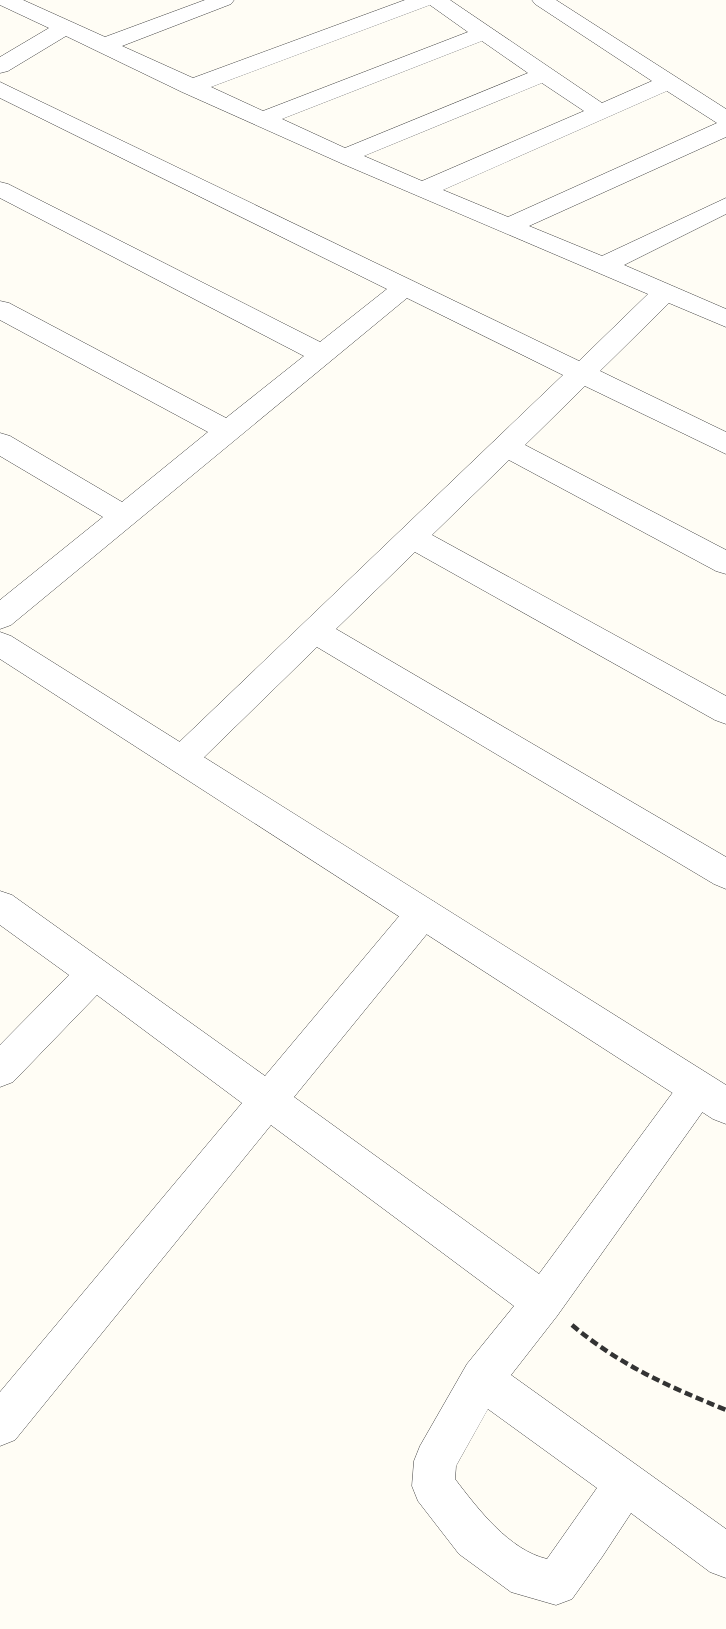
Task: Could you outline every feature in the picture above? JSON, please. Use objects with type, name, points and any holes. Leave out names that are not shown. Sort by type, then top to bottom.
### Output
[{"type":"street","points":[[6,0],[190,87],[423,190],[666,292],[719,310]]},
{"type":"street","points":[[104,45],[224,0]]},
{"type":"street","points":[[190,87],[424,0]]},
{"type":"street","points":[[436,0],[600,112]]},
{"type":"street","points":[[542,0],[726,119]]},
{"type":"street","points":[[0,66],[65,27]]},
{"type":"street","points":[[262,119],[484,33]]},
{"type":"street","points":[[345,156],[544,74]]},
{"type":"street","points":[[423,190],[669,82]]},
{"type":"street","points":[[0,89],[726,444]]},
{"type":"street","points":[[509,226],[726,128]]},
{"type":"street","points":[[0,189],[322,354]]},
{"type":"street","points":[[603,264],[726,205]]},
{"type":"street","points":[[0,617],[404,288]]},
{"type":"street","points":[[182,759],[666,292]]},
{"type":"street","points":[[0,309],[228,431]]},
{"type":"street","points":[[0,443],[124,516]]},
{"type":"street","points":[[506,447],[726,563]]},
{"type":"street","points":[[412,537],[726,711]]},
{"type":"street","points":[[315,631],[726,874]]},
{"type":"street","points":[[0,644],[712,1097],[482,1379],[435,1461],[433,1486],[474,1539],[527,1576],[556,1583],[587,1542],[625,1483]]},
{"type":"street","points":[[0,906],[543,1302]]},
{"type":"street","points":[[0,1425],[423,913]]},
{"type":"street","points":[[0,1070],[95,974]]},
{"type":"street","points":[[482,1379],[726,1556]]},
{"type":"path","points":[[543,1302],[591,1341],[646,1376],[726,1410]]}]
